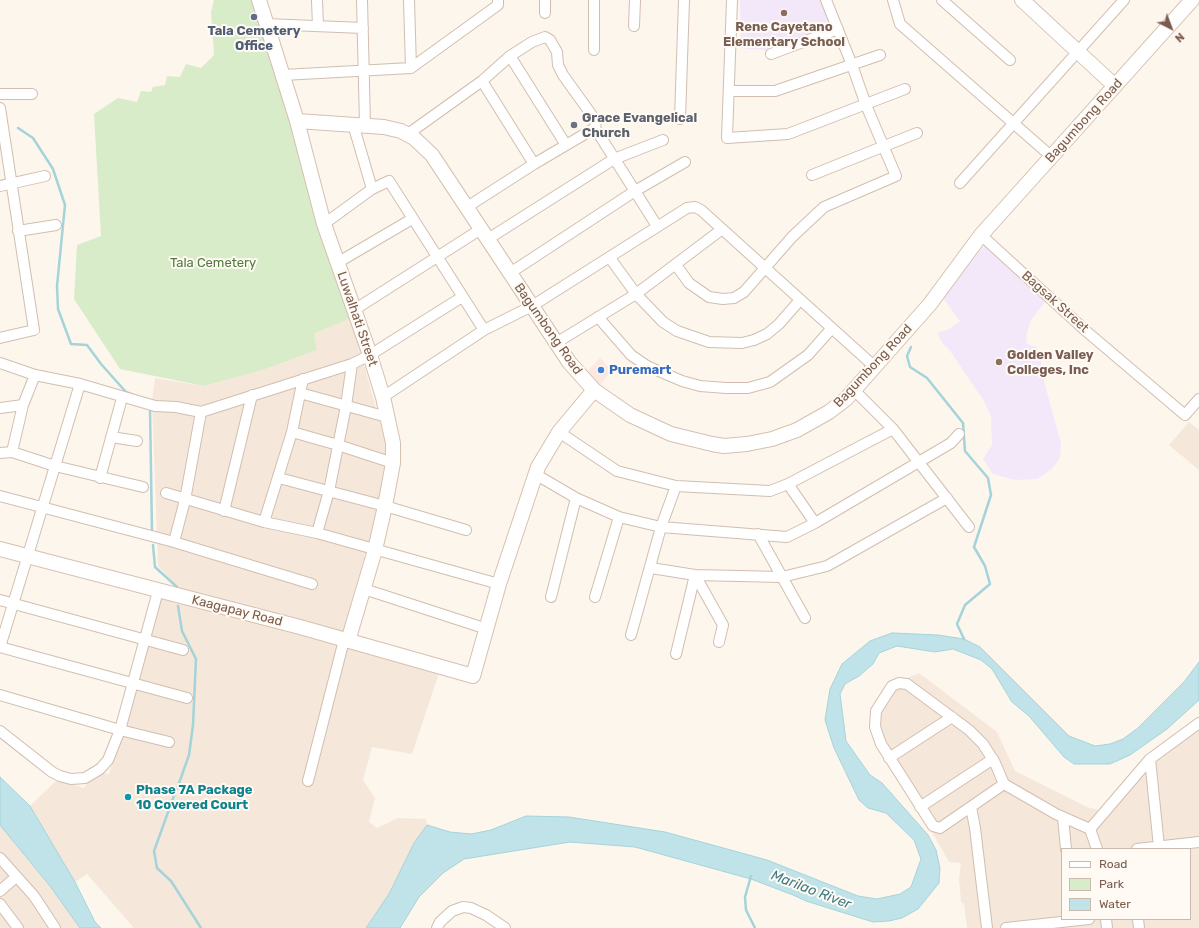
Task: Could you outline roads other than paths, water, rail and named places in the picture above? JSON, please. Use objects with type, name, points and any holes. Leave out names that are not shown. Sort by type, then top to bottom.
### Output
[{"type":"street","name":"Luwalhati Street","points":[[259,0],[297,121],[324,224],[370,355],[393,443],[393,463],[375,550],[364,589],[346,641]]},
{"type":"street","points":[[317,0],[318,26]]},
{"type":"street","points":[[362,0],[363,71],[359,125],[372,189]]},
{"type":"street","points":[[409,0],[411,68]]},
{"type":"street","points":[[282,75],[411,68],[498,6],[498,0]]},
{"type":"street","points":[[545,0],[545,13]]},
{"type":"street","points":[[594,0],[594,50]]},
{"type":"street","points":[[634,26],[635,0]]},
{"type":"street","points":[[680,118],[684,0]]},
{"type":"street","points":[[732,0],[727,138],[788,134],[905,89]]},
{"type":"street","points":[[676,265],[689,283],[699,292],[709,297],[723,299],[734,298],[744,292],[792,237],[824,207],[896,176],[866,105],[826,0]]},
{"type":"street","points":[[893,0],[900,24],[1052,158]]},
{"type":"street","points":[[942,0],[1010,60]]},
{"type":"street","points":[[1022,0],[1115,86]]},
{"type":"street","points":[[960,183],[1124,0]]},
{"type":"street","name":"Bagumbong Road","points":[[297,121],[388,128],[408,134],[426,148],[467,207],[556,343],[575,370],[594,390],[630,415],[659,429],[687,439],[724,446],[747,444],[797,430],[829,412],[854,390],[930,304],[981,235],[1052,158],[1192,0]]},
{"type":"street","points":[[266,24],[363,28]]},
{"type":"street","points":[[772,54],[838,29]]},
{"type":"street","points":[[408,134],[482,81],[510,56],[532,42],[545,37],[550,40],[557,52],[558,66],[563,75],[596,122],[595,128],[658,226]]},
{"type":"street","points":[[510,56],[566,145]]},
{"type":"street","points":[[729,91],[775,91],[880,56]]},
{"type":"street","points":[[482,81],[534,164]]},
{"type":"street","points":[[0,94],[32,94]]},
{"type":"street","points":[[0,108],[10,184],[34,330],[0,338]]},
{"type":"street","points":[[467,207],[534,164],[595,128]]},
{"type":"street","points":[[812,176],[917,133]]},
{"type":"street","points":[[354,310],[436,256],[484,234],[614,159],[663,140]]},
{"type":"street","points":[[510,274],[635,191],[685,162]]},
{"type":"street","points":[[0,186],[45,176]]},
{"type":"street","points":[[324,224],[372,189],[389,181],[484,330]]},
{"type":"street","points":[[382,398],[484,330],[532,306],[687,208],[695,207],[701,210],[721,230],[875,368]]},
{"type":"street","points":[[338,263],[412,219]]},
{"type":"street","points":[[18,232],[56,224]]},
{"type":"street","points":[[556,343],[636,294],[721,230]]},
{"type":"street","name":"Bagsak Street","points":[[981,235],[1086,330],[1185,415],[1199,399]]},
{"type":"street","points":[[610,258],[636,294],[663,322],[677,331],[710,342],[727,343],[754,340],[767,334],[779,324],[800,300]]},
{"type":"street","points":[[0,363],[35,375],[80,384],[122,398],[155,406],[176,407],[201,412],[352,364],[370,355],[462,297]]},
{"type":"street","points":[[598,317],[631,354],[647,366],[682,381],[700,386],[726,388],[748,388],[770,382],[808,355],[832,328]]},
{"type":"street","points":[[317,533],[329,491],[346,406],[352,364]]},
{"type":"street","points":[[12,452],[23,405],[35,375]]},
{"type":"street","points":[[264,522],[279,478],[292,432],[303,380]]},
{"type":"street","points":[[80,384],[0,647],[187,698]]},
{"type":"street","points":[[364,589],[487,629],[499,584],[535,474],[559,432],[594,390]]},
{"type":"street","points":[[854,390],[893,429],[968,527]]},
{"type":"street","points":[[300,393],[387,417]]},
{"type":"street","points":[[224,510],[252,395]]},
{"type":"street","points":[[100,478],[122,398]]},
{"type":"street","points":[[0,408],[23,405]]},
{"type":"street","points":[[174,542],[185,500],[201,412]]},
{"type":"street","points":[[559,432],[617,471],[676,486],[770,491],[788,484],[893,429]]},
{"type":"street","points":[[292,432],[393,463]]},
{"type":"street","points":[[535,474],[576,498],[620,516],[662,527],[787,537],[815,523],[951,444],[959,434]]},
{"type":"street","points":[[112,437],[137,441]]},
{"type":"street","points":[[0,453],[12,452],[55,466],[100,478],[143,487]]},
{"type":"street","points":[[279,478],[385,506],[466,530]]},
{"type":"street","points":[[788,484],[815,523]]},
{"type":"street","points":[[631,635],[662,527],[676,486]]},
{"type":"street","points":[[166,493],[185,500],[264,522],[317,533],[499,584]]},
{"type":"street","points":[[0,496],[174,542],[312,584]]},
{"type":"street","points":[[551,597],[576,498]]},
{"type":"street","points":[[651,568],[694,575],[782,577],[827,566],[947,498]]},
{"type":"street","points":[[595,597],[620,516]]},
{"type":"street","points":[[758,534],[805,618]]},
{"type":"street","name":"Kaagapay Road","points":[[0,548],[473,676],[487,629]]},
{"type":"street","points":[[694,575],[723,625],[719,642]]},
{"type":"street","points":[[676,654],[694,575]]},
{"type":"street","points":[[0,731],[52,772],[71,779],[85,778],[100,769],[108,760],[120,730],[134,684],[158,591]]},
{"type":"street","points":[[0,600],[145,641],[183,650]]},
{"type":"street","points":[[308,781],[346,641]]},
{"type":"street","points":[[1004,784],[940,828],[933,826],[889,758],[881,744],[875,727],[876,710],[892,686],[899,683],[907,684],[952,717],[983,744],[993,759],[1004,784],[1063,817],[1090,829],[1097,848]]},
{"type":"street","points":[[0,696],[120,730],[169,742]]},
{"type":"street","points":[[889,758],[952,717]]},
{"type":"street","points":[[1090,829],[1150,759],[1199,723]]},
{"type":"street","points":[[920,807],[993,759]]},
{"type":"street","points":[[1150,759],[1159,846]]},
{"type":"street","points":[[971,807],[975,828],[987,928]]},
{"type":"street","points":[[1063,817],[1066,848]]},
{"type":"street","points":[[1144,848],[1199,842]]},
{"type":"street","points":[[0,858],[34,896],[55,928]]},
{"type":"street","points":[[0,891],[16,877]]},
{"type":"street","points":[[0,904],[18,928]]},
{"type":"street","points":[[437,928],[440,922],[452,911],[463,907],[470,908],[486,915],[505,928]]},
{"type":"street","points":[[1006,928],[1072,920]]},
{"type":"water","name":"Marilao River","points":[[892,633],[938,635],[964,639],[980,647],[1069,736],[1095,746],[1110,744],[1123,739],[1138,728],[1184,682],[1199,662],[1199,700],[1167,729],[1130,755],[1110,764],[1074,764],[1064,757],[1029,716],[1012,702],[992,669],[981,660],[953,649],[935,652],[897,646],[879,653],[873,664],[859,676],[845,684],[840,694],[846,741],[870,775],[882,783],[928,835],[936,850],[940,868],[939,883],[918,909],[902,918],[873,922],[806,901],[751,879],[635,847],[570,842],[464,859],[443,873],[419,897],[400,928],[366,928],[389,894],[414,843],[427,825],[450,832],[471,834],[491,830],[526,816],[569,817],[665,832],[767,860],[858,896],[877,899],[900,894],[911,887],[921,859],[914,840],[886,813],[868,808],[859,800],[834,748],[825,720],[830,689],[842,664],[870,641]]},
{"type":"water","points":[[0,777],[30,806],[75,882],[95,922],[101,928],[80,928],[50,886],[0,825]]},
{"type":"waterway","points":[[18,128],[33,138],[53,169],[65,205],[57,286],[58,309],[71,344],[87,345],[101,364],[126,392],[133,395]]},
{"type":"waterway","points":[[911,347],[907,356],[910,367],[927,378],[963,423],[965,451],[988,478],[991,495],[974,547],[985,566],[990,584],[965,605],[957,624],[964,639]]},
{"type":"waterway","points":[[150,408],[152,533]]},
{"type":"waterway","points":[[153,545],[155,567],[177,587]]},
{"type":"waterway","points":[[177,789],[189,755],[193,725],[196,659],[182,631],[178,606]]},
{"type":"waterway","points":[[175,793],[154,851],[157,868],[171,881],[201,928]]},
{"type":"waterway","points":[[751,876],[745,897],[746,910],[755,928]]},
{"type":"place","name":"Rene Cayetano Elementary School","points":[[784,13]]},
{"type":"place","name":"Tala Cemetery Office","points":[[254,17]]},
{"type":"place","name":"Grace Evangelical Church","points":[[574,125]]},
{"type":"place","name":"Golden Valley Colleges, Inc","points":[[999,362]]},
{"type":"place","name":"Puremart","points":[[601,370]]},
{"type":"place","name":"Phase 7A Package 10 Covered Court","points":[[128,797]]},
{"type":"park label","name":"Tala Cemetery","points":[[213,263]]}]
